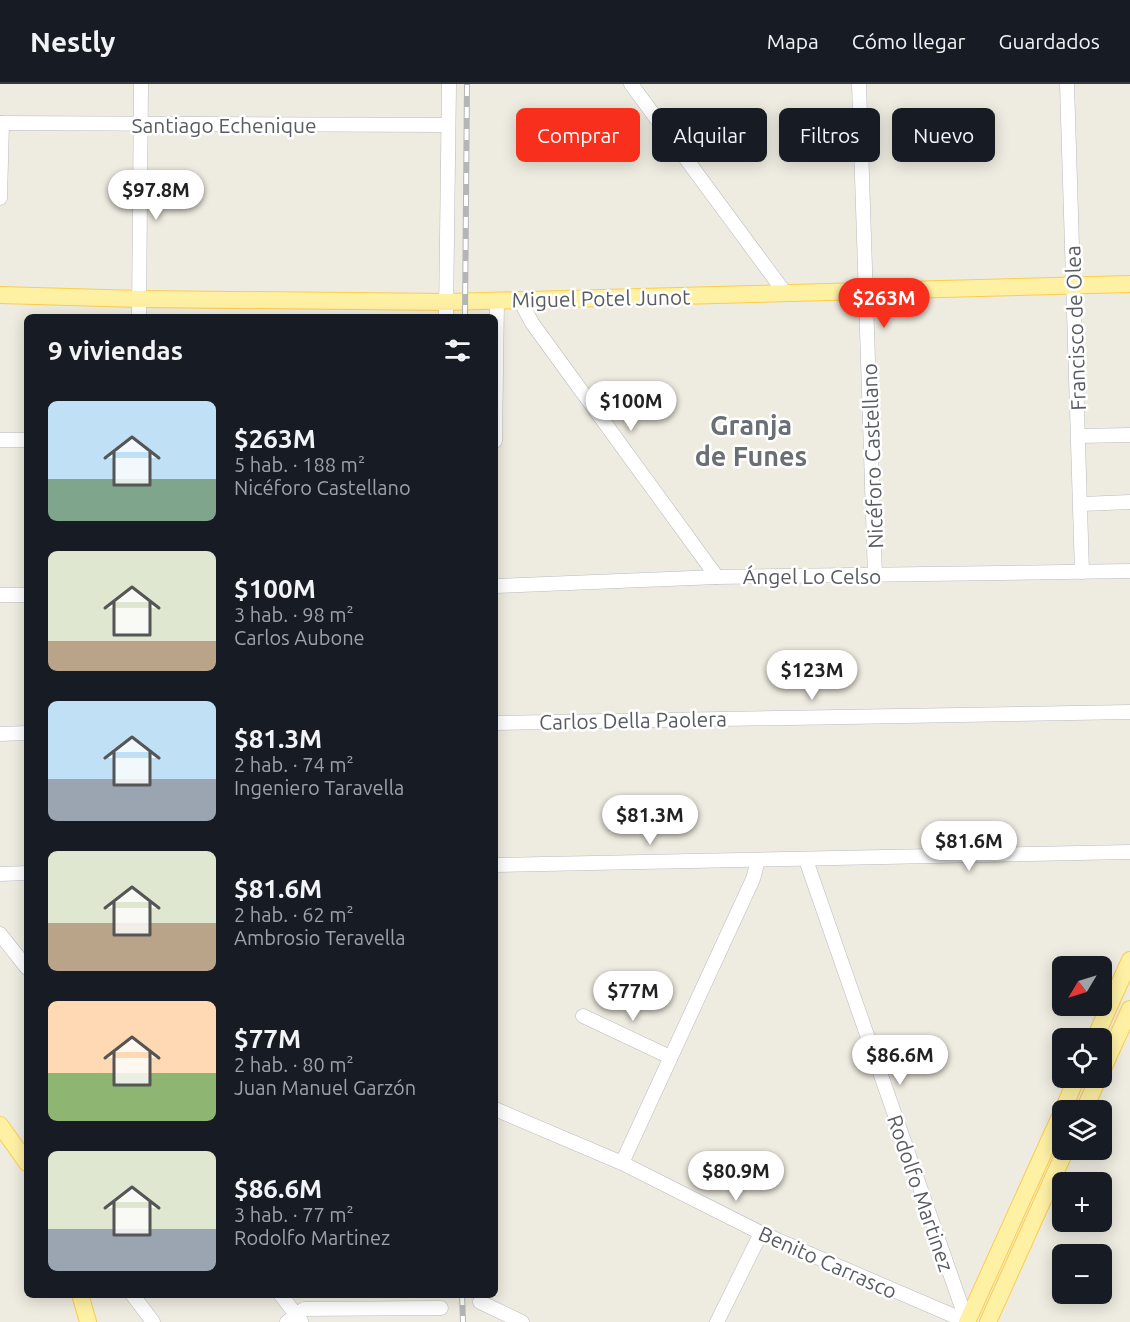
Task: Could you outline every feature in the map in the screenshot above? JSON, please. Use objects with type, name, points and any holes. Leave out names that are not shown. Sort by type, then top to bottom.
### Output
[{"type":"main road","name":"Miguel Potel Junot","points":[[0,295],[446,309],[497,300],[1130,284]]},
{"type":"main road","points":[[1099,1028],[1130,960]]},
{"type":"main road","points":[[1112,1054],[1126,1030],[1130,1009]]},
{"type":"main road","points":[[0,1125],[24,1158]]},
{"type":"main road","points":[[967,1322],[1052,1133]]},
{"type":"main road","points":[[988,1322],[1061,1160]]},
{"type":"main road","points":[[980,1322],[980,1314],[991,1285],[986,1276]]},
{"type":"main road","points":[[81,1298],[88,1322]]},
{"type":"street","points":[[139,314],[141,84]]},
{"type":"street","points":[[446,309],[448,84]]},
{"type":"street","points":[[631,84],[785,293]]},
{"type":"street","name":"Nicéforo Castellano","points":[[860,84],[875,576]]},
{"type":"street","name":"Francisco de Olea","points":[[1067,84],[1082,504],[1082,572]]},
{"type":"street","points":[[0,198],[1,123]]},
{"type":"street","name":"Santiago Echenique","points":[[1,123],[448,125]]},
{"type":"street","points":[[497,300],[497,314]]},
{"type":"street","points":[[520,300],[532,323],[717,577]]},
{"type":"street","points":[[1079,436],[1130,435]]},
{"type":"street","points":[[0,440],[24,440]]},
{"type":"street","points":[[1082,504],[1130,502]]},
{"type":"street","name":"Ángel Lo Celso","points":[[498,586],[717,577],[1130,571]]},
{"type":"street","points":[[0,595],[24,594]]},
{"type":"street","name":"Carlos Della Paolera","points":[[498,723],[1130,712]]},
{"type":"street","points":[[0,734],[24,733]]},
{"type":"street","points":[[498,865],[1130,852]]},
{"type":"street","points":[[622,1163],[753,879],[758,860]]},
{"type":"street","name":"Rodolfo Martinez","points":[[806,860],[967,1322]]},
{"type":"street","points":[[0,874],[24,873]]},
{"type":"street","points":[[0,934],[24,964]]},
{"type":"street","points":[[583,1016],[670,1057]]},
{"type":"street","name":"Benito Carrasco","points":[[498,1110],[622,1163],[760,1233],[967,1322]]},
{"type":"street","points":[[717,1322],[760,1233]]},
{"type":"street","points":[[135,1298],[153,1322]]},
{"type":"street","points":[[283,1298],[297,1317]]},
{"type":"street","points":[[297,1317],[303,1298]]},
{"type":"street","points":[[480,1302],[522,1322]]},
{"type":"street","points":[[297,1317],[441,1308]]},
{"type":"railway","points":[[465,314],[467,84]]},
{"type":"railway","points":[[462,1298],[463,1322]]},
{"type":"district","name":"Granja de Funes","points":[[751,440]]}]
